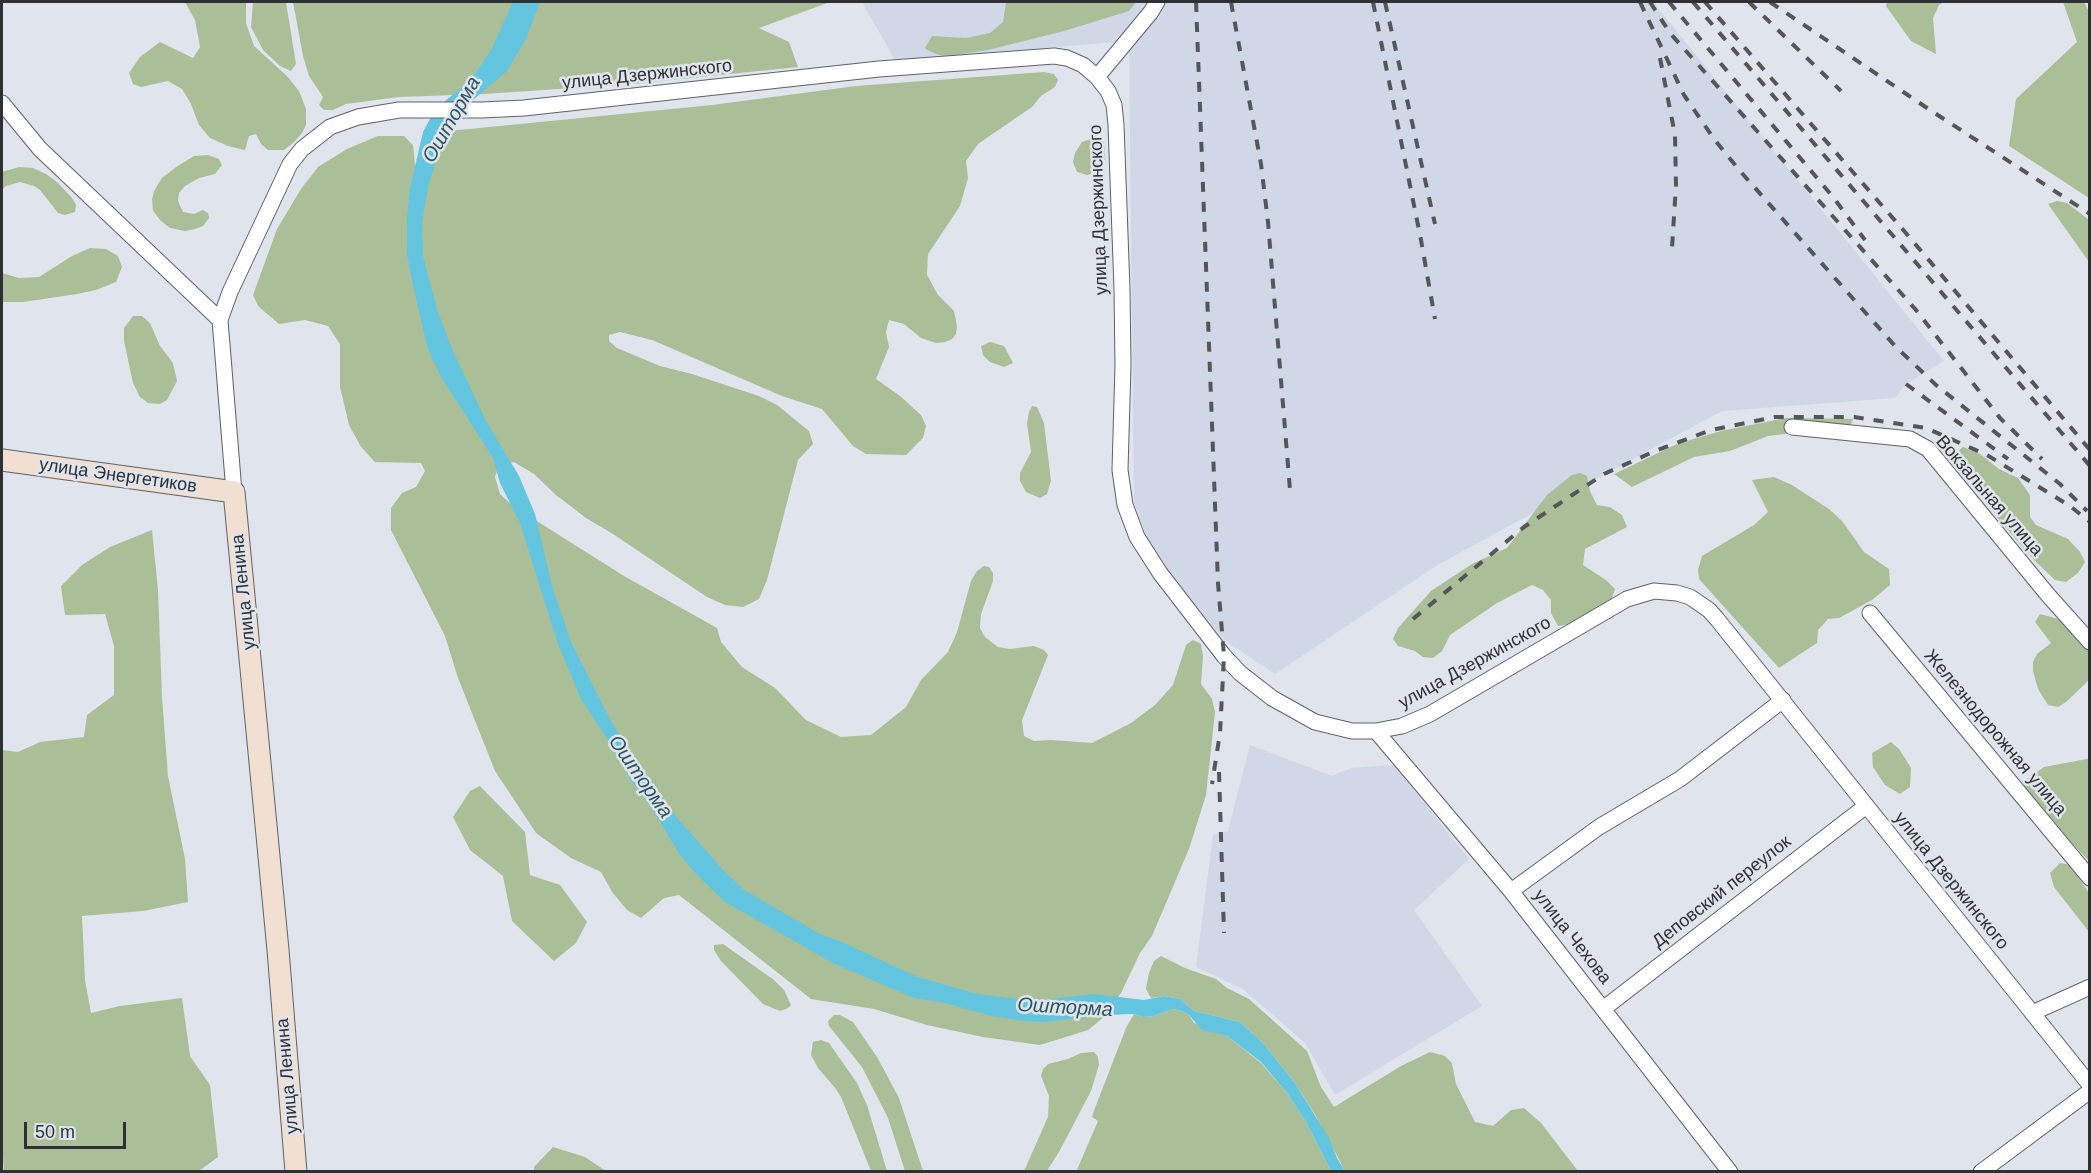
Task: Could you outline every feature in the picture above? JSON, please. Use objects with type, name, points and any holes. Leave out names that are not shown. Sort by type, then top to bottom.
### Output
[{"type":"street","points":[[1097,77],[1157,2]]},
{"type":"street","name":"улица Дзержинского","points":[[220,320],[230,292],[290,164],[302,149],[330,127],[358,117],[399,110],[482,111],[571,103],[879,69],[1054,56],[1068,58],[1083,65],[1097,77],[1108,91],[1114,105],[1122,289],[1123,365],[1120,470],[1125,504],[1137,537],[1160,573],[1240,673],[1272,698],[1315,722],[1353,731],[1376,731],[1402,726],[1430,714],[1627,599],[1654,591],[1677,593],[1690,597],[1709,610],[1783,700],[2090,1085]]},
{"type":"street","points":[[2,103],[40,149],[220,320]]},
{"type":"street","name":"улица Ленина","points":[[220,320],[296,1172]]},
{"type":"street","name":"Вокзальная улица","points":[[1792,427],[1910,440],[1928,449],[2048,596],[2090,642]]},
{"type":"street","name":"улица Энергетиков","points":[[2,459],[234,492]]},
{"type":"street","name":"Железнодорожная улица","points":[[1870,613],[2090,878]]},
{"type":"street","points":[[1511,891],[1599,827],[1680,779],[1783,700]]},
{"type":"street","name":"улица Чехова","points":[[1376,731],[1511,891],[1730,1172]]},
{"type":"street","name":"Деповский переулок","points":[[1603,1009],[1866,806]]},
{"type":"street","points":[[2032,1013],[2090,987]]},
{"type":"street","points":[[1981,1172],[2090,1092]]},
{"type":"shaded area","points":[[862,2],[1653,2],[1944,361],[1906,384],[1895,398],[1722,411],[1439,564],[1275,674],[1224,640],[1151,549],[1134,503],[1129,41],[895,60]]},
{"type":"shaded area","points":[[1250,745],[1332,776],[1351,768],[1394,765],[1469,859],[1414,910],[1482,1006],[1335,1095],[1305,1043],[1243,989],[1196,967],[1213,835],[1228,831]]},
{"type":"green space","points":[[185,2],[246,2],[246,23],[254,46],[287,76],[299,91],[306,109],[306,125],[302,133],[284,150],[268,150],[261,144],[256,134],[249,136],[245,150],[228,146],[210,138],[199,125],[182,89],[168,81],[141,87],[133,84],[129,73],[140,57],[160,42],[193,58],[200,47],[195,20]]},
{"type":"green space","points":[[253,2],[286,2],[296,64],[291,71],[280,66],[263,50],[251,27]]},
{"type":"green space","points":[[293,2],[830,2],[759,28],[789,42],[798,67],[633,84],[399,97],[346,104],[333,110],[324,110],[319,105],[323,97],[309,76],[303,56]]},
{"type":"green space","points":[[1006,2],[1136,2],[1129,11],[1064,31],[988,50],[949,56],[939,55],[925,48],[932,36],[966,38],[990,33],[1003,22]]},
{"type":"green space","points":[[1887,2],[1944,2],[1939,5],[1933,18],[1936,54],[1911,41],[1886,6]]},
{"type":"green space","points":[[2063,2],[2084,2],[2089,12],[2089,198],[2009,146],[2016,99],[2077,42]]},
{"type":"green space","points":[[1044,72],[1054,74],[1058,80],[1055,87],[1041,96],[1032,107],[978,144],[966,161],[968,178],[960,206],[928,254],[927,275],[938,295],[954,311],[956,334],[952,339],[936,343],[921,338],[904,324],[889,320],[886,332],[889,347],[876,379],[921,415],[926,426],[923,438],[906,455],[866,454],[853,446],[822,409],[782,396],[652,340],[620,332],[609,335],[609,341],[617,348],[660,366],[759,396],[777,405],[809,431],[813,444],[798,460],[767,580],[759,599],[743,607],[725,605],[707,597],[586,518],[556,495],[534,474],[514,462],[499,465],[495,477],[500,494],[513,506],[624,576],[717,628],[721,642],[742,667],[775,688],[806,720],[841,737],[871,735],[906,707],[921,680],[948,652],[957,632],[971,581],[977,571],[984,566],[989,567],[993,573],[993,581],[981,614],[980,628],[985,637],[998,647],[1010,649],[1034,646],[1044,650],[1048,655],[1022,720],[1024,736],[1034,741],[1092,743],[1131,723],[1155,705],[1173,685],[1186,645],[1193,640],[1201,644],[1203,656],[1201,684],[1212,699],[1215,712],[1206,795],[1189,849],[1152,936],[1140,953],[1121,993],[1104,1017],[1088,1030],[1040,1045],[983,1037],[927,1025],[874,1009],[811,999],[679,895],[664,898],[641,918],[627,910],[612,892],[601,872],[571,858],[536,833],[495,771],[458,678],[445,636],[391,530],[391,508],[402,493],[416,487],[425,471],[421,463],[375,462],[361,447],[349,425],[340,387],[340,344],[328,326],[305,320],[279,324],[258,306],[253,295],[277,229],[301,189],[318,167],[347,149],[378,136],[404,136],[413,145],[415,165],[421,171],[438,155],[449,131],[712,105],[856,86]]},
{"type":"green space","points":[[1096,137],[1104,142],[1105,159],[1095,173],[1087,175],[1077,172],[1073,162],[1075,153],[1082,142]]},
{"type":"green space","points":[[208,155],[219,159],[222,165],[215,174],[199,178],[185,186],[179,193],[178,201],[183,212],[194,214],[203,210],[208,213],[209,218],[203,226],[195,229],[185,231],[170,228],[153,211],[154,191],[162,178],[176,167],[194,156]]},
{"type":"green space","points":[[19,167],[33,168],[57,182],[72,198],[76,205],[75,212],[65,215],[58,213],[40,190],[34,186],[20,182],[6,186],[2,190],[2,172]]},
{"type":"green space","points":[[2057,201],[2067,203],[2089,220],[2089,262],[2048,204]]},
{"type":"green space","points":[[90,248],[106,249],[118,256],[122,267],[116,282],[77,294],[23,302],[2,302],[2,273],[19,278],[39,277],[72,256]]},
{"type":"green space","points":[[133,316],[142,316],[150,323],[160,346],[173,363],[177,381],[167,400],[160,404],[148,403],[140,397],[133,383],[124,341],[124,328]]},
{"type":"green space","points":[[990,342],[1004,346],[1013,363],[1004,367],[990,362],[983,355],[981,346]]},
{"type":"green space","points":[[1032,406],[1037,407],[1044,423],[1051,481],[1047,494],[1040,498],[1026,492],[1020,481],[1020,473],[1031,452],[1027,423]]},
{"type":"green space","points":[[1786,418],[1853,419],[1849,430],[1768,436],[1730,451],[1694,457],[1632,487],[1614,474],[1677,444],[1721,431]]},
{"type":"green space","points":[[1963,447],[1980,454],[1999,469],[2018,478],[2030,495],[2030,517],[2036,525],[2068,539],[2080,552],[2085,562],[2078,573],[2066,582],[2055,580],[2034,560],[2000,521],[1959,463],[1957,452]]},
{"type":"green space","points":[[1580,473],[1587,476],[1590,491],[1597,505],[1610,507],[1622,515],[1627,527],[1585,549],[1583,565],[1615,589],[1611,601],[1575,623],[1558,626],[1551,613],[1551,600],[1543,590],[1532,585],[1497,603],[1450,635],[1442,651],[1433,658],[1423,657],[1415,651],[1398,646],[1393,639],[1398,628],[1431,591],[1472,564],[1507,548],[1547,495],[1572,475]]},
{"type":"green space","points":[[1774,477],[1792,485],[1829,509],[1842,521],[1864,552],[1889,569],[1890,585],[1872,600],[1839,618],[1828,619],[1818,630],[1817,643],[1779,668],[1699,579],[1698,570],[1702,556],[1754,525],[1768,512],[1752,480]]},
{"type":"green space","points":[[152,530],[158,590],[168,776],[185,859],[188,902],[143,911],[82,916],[85,980],[91,1013],[120,1006],[182,998],[190,1056],[210,1085],[218,1157],[199,1171],[4,1171],[2,1142],[2,750],[18,752],[40,742],[84,737],[87,715],[114,695],[114,646],[105,614],[65,615],[61,586],[82,565],[110,547]]},
{"type":"green space","points":[[2040,614],[2058,619],[2080,637],[2089,651],[2089,680],[2058,707],[2048,705],[2038,689],[2033,671],[2033,662],[2037,654],[2051,643],[2035,622]]},
{"type":"green space","points":[[1891,742],[1899,749],[1911,768],[1910,787],[1900,794],[1885,785],[1873,767],[1872,753]]},
{"type":"green space","points":[[2089,759],[2089,861],[2055,826],[2021,783],[2044,767]]},
{"type":"green space","points":[[480,786],[525,832],[530,875],[560,885],[587,922],[576,943],[554,961],[512,921],[503,876],[470,850],[453,817],[470,791]]},
{"type":"green space","points":[[2060,863],[2070,865],[2089,893],[2089,932],[2054,887],[2050,873]]},
{"type":"green space","points":[[723,944],[774,980],[784,990],[791,1005],[780,1011],[763,1004],[721,961],[714,950],[714,945]]},
{"type":"green space","points":[[1161,956],[1185,968],[1216,979],[1227,988],[1249,999],[1307,1051],[1321,1087],[1334,1107],[1401,1066],[1430,1052],[1445,1056],[1452,1063],[1456,1084],[1475,1122],[1493,1126],[1511,1110],[1524,1108],[1541,1123],[1578,1171],[1345,1171],[1316,1116],[1295,1083],[1262,1042],[1240,1022],[1194,1011],[1180,999],[1164,996],[1151,998],[1146,989],[1149,973],[1154,961]]},
{"type":"green space","points":[[1172,1009],[1189,1015],[1194,1023],[1227,1036],[1261,1063],[1287,1093],[1306,1122],[1331,1171],[1076,1172],[1098,1121],[1092,1117],[1095,1108],[1126,1028],[1134,1014],[1143,1017],[1154,1016]]},
{"type":"green space","points":[[834,1015],[840,1015],[853,1022],[877,1057],[899,1098],[923,1171],[905,1171],[888,1118],[862,1067],[829,1026],[828,1021]]},
{"type":"green space","points":[[821,1040],[829,1043],[857,1083],[867,1105],[887,1171],[871,1171],[841,1097],[818,1068],[811,1055],[813,1042]]},
{"type":"green space","points":[[1094,1052],[1098,1057],[1099,1065],[1091,1091],[1059,1152],[1047,1171],[1024,1171],[1048,1117],[1049,1096],[1041,1076],[1043,1069],[1048,1064],[1081,1053]]},
{"type":"green space","points":[[553,1147],[585,1157],[606,1171],[534,1171],[534,1167]]},
{"type":"water","name":"Ошторма","points":[[513,2],[540,2],[526,39],[507,71],[467,105],[449,131],[438,155],[428,187],[422,223],[423,256],[438,312],[452,349],[486,421],[519,476],[535,514],[553,589],[571,642],[612,723],[655,788],[678,819],[744,890],[822,935],[915,976],[977,994],[1035,1001],[1094,994],[1144,1000],[1164,996],[1180,999],[1194,1011],[1240,1022],[1262,1042],[1295,1083],[1329,1138],[1345,1171],[1331,1171],[1306,1122],[1287,1093],[1261,1062],[1227,1036],[1202,1030],[1189,1015],[1182,1011],[1172,1009],[1154,1016],[1143,1017],[1134,1014],[1045,1022],[1023,1021],[914,998],[835,964],[725,902],[680,855],[581,699],[558,644],[520,523],[500,483],[493,458],[441,377],[428,350],[412,281],[407,254],[407,219],[410,188],[423,132],[432,115],[477,71],[491,50]]},
{"type":"railway","points":[[1196,2],[1218,583],[1224,656],[1220,733],[1212,784]]},
{"type":"railway","points":[[1231,2],[1261,164],[1268,222],[1290,490]]},
{"type":"railway","points":[[1373,2],[1435,319]]},
{"type":"railway","points":[[1385,2],[1435,224]]},
{"type":"railway","points":[[1640,2],[1684,95],[1714,139],[1740,171],[1895,346],[1936,385],[2060,484],[2087,511]]},
{"type":"railway","points":[[1650,2],[1670,33],[1916,310],[2000,418],[2042,459]]},
{"type":"railway","points":[[1669,2],[1833,197],[1865,240]]},
{"type":"railway","points":[[1693,2],[2090,466]]},
{"type":"railway","points":[[1705,2],[2090,450]]},
{"type":"railway","points":[[1749,2],[1841,91]]},
{"type":"railway","points":[[1770,2],[2090,214]]},
{"type":"railway","points":[[1660,58],[1675,135],[1676,185],[1672,248]]},
{"type":"railway","points":[[1906,384],[2008,459]]},
{"type":"railway","points":[[1413,619],[1524,527],[1604,474],[1655,451],[1711,430],[1775,417],[1854,417],[1926,428],[1987,455],[2070,506],[2090,522]]},
{"type":"railway","points":[[1219,772],[1224,933]]}]
